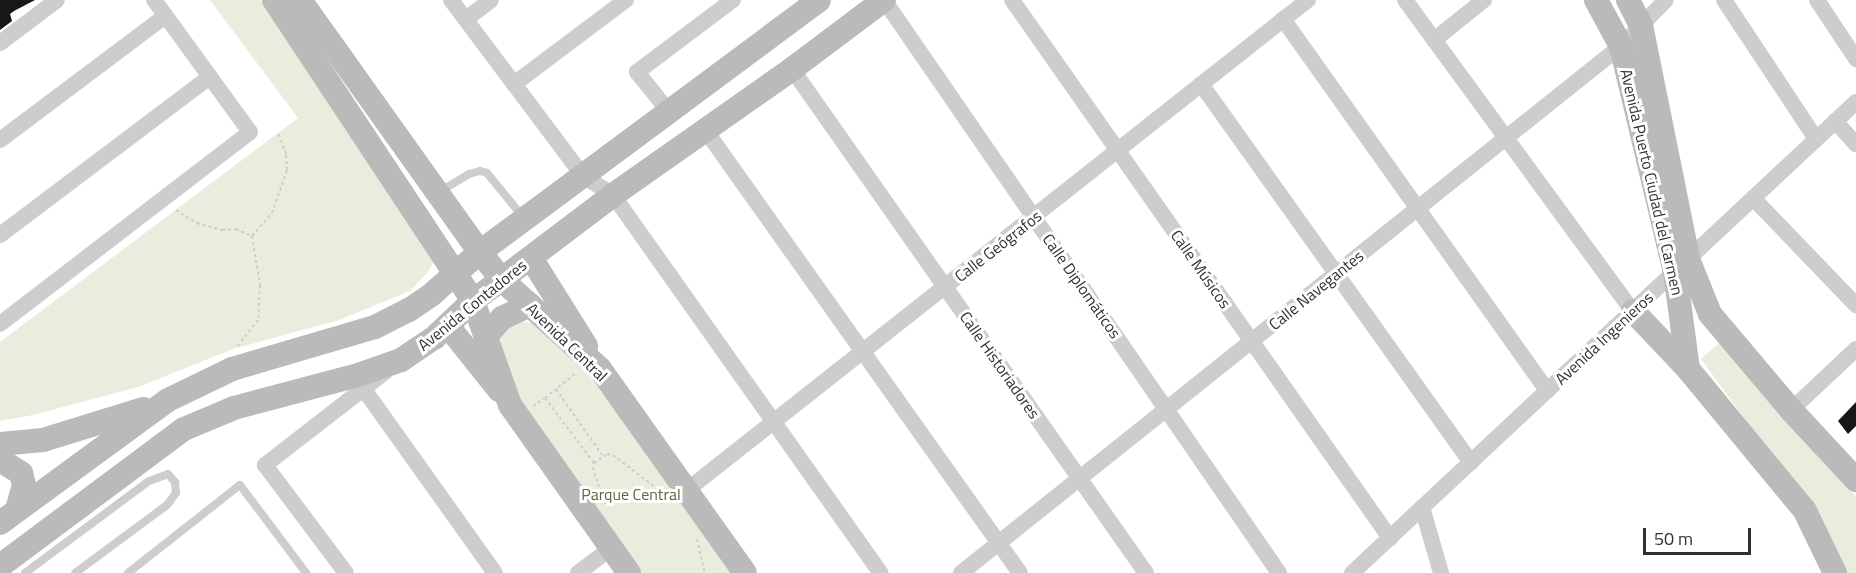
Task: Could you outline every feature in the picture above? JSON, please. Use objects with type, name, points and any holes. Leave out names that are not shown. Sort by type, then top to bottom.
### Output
[{"type":"main road","points":[[274,0],[473,301],[514,410]]},
{"type":"main road","name":"Avenida Central","points":[[300,0],[480,252],[502,280],[595,365],[676,492],[745,573]]},
{"type":"main road","name":"Avenida Contadores","points":[[9,516],[165,402],[232,369],[375,327],[409,310],[456,274],[480,252],[819,0]]},
{"type":"main road","name":"Avenida Contadores","points":[[0,566],[184,429],[234,408],[358,375],[401,360],[441,332],[473,301],[613,195],[706,131],[884,0]]},
{"type":"main road","name":"Avenida Puerto Ciudad del Carmen","points":[[1596,0],[1621,46],[1681,266],[1710,314],[1791,410],[1856,480]]},
{"type":"main road","name":"Avenida Puerto Ciudad del Carmen","points":[[1628,0],[1641,25],[1681,266],[1688,369]]},
{"type":"main road","points":[[525,219],[519,234],[522,241],[536,254],[595,365]]},
{"type":"main road","points":[[486,336],[502,318],[530,305]]},
{"type":"main road","points":[[409,310],[422,307],[435,312],[438,329],[514,410],[629,573]]},
{"type":"main road","points":[[1633,311],[1688,369],[1805,511],[1835,573]]},
{"type":"main road","points":[[0,444],[43,440],[165,402]]},
{"type":"main road","points":[[9,516],[24,485],[21,473],[23,462],[28,452],[43,440]]},
{"type":"main road","points":[[0,460],[21,473]]},
{"type":"street","points":[[0,43],[57,0]]},
{"type":"street","points":[[0,324],[249,132],[154,0]]},
{"type":"street","points":[[452,0],[583,176],[613,195],[880,573]]},
{"type":"street","points":[[466,19],[491,0]]},
{"type":"street","points":[[514,84],[626,0]]},
{"type":"street","points":[[670,113],[637,72],[733,0]]},
{"type":"street","name":"Calle Diplomáticos","points":[[884,0],[1279,573]]},
{"type":"street","name":"Calle Músicos","points":[[1012,0],[1390,538]]},
{"type":"street","name":"Calle Geógrafos","points":[[676,492],[775,422],[1308,0]]},
{"type":"street","points":[[1405,0],[1633,311]]},
{"type":"street","points":[[1434,40],[1484,0]]},
{"type":"street","name":"Calle Navegantes","points":[[961,573],[1621,46],[1666,0]]},
{"type":"street","points":[[1724,0],[1816,139]]},
{"type":"street","points":[[1817,0],[1856,59]]},
{"type":"street","points":[[0,140],[165,16]]},
{"type":"street","points":[[1283,19],[1547,391]]},
{"type":"street","name":"Calle Historiadores","points":[[792,69],[1146,573]]},
{"type":"street","points":[[0,235],[210,77]]},
{"type":"street","points":[[1202,84],[1471,462]]},
{"type":"street","name":"Avenida Ingenieros","points":[[1352,573],[1369,566],[1390,538],[1422,507],[1856,102]]},
{"type":"street","points":[[1835,121],[1856,144]]},
{"type":"street","points":[[706,131],[1020,573]]},
{"type":"street","points":[[1753,198],[1856,305]]},
{"type":"street","points":[[1791,410],[1856,349]]},
{"type":"street","points":[[346,573],[265,465],[401,360]]},
{"type":"street","points":[[363,388],[495,573]]},
{"type":"street","points":[[1422,507],[1441,573]]},
{"type":"street","points":[[578,573],[611,548]]},
{"type":"lane","points":[[437,193],[469,174],[487,172],[525,219]]},
{"type":"lane","points":[[25,573],[149,480],[168,474],[175,482],[176,493],[167,505],[75,573]]},
{"type":"lane","points":[[128,573],[240,485],[306,573]]},
{"type":"path","points":[[252,236],[272,213],[287,170],[286,154],[278,133]]},
{"type":"path","points":[[164,198],[176,210],[197,223],[222,230],[236,229],[252,236]]},
{"type":"path","points":[[232,369],[238,346],[258,320],[260,285],[252,236]]},
{"type":"path","points":[[514,410],[544,398],[595,365]]},
{"type":"path","points":[[556,389],[602,455],[613,456],[676,492]]},
{"type":"path","points":[[544,398],[594,463]]},
{"type":"path","points":[[602,455],[594,463],[593,470],[607,510]]},
{"type":"path","points":[[695,533],[705,573]]},
{"type":"green space","points":[[210,0],[260,0],[439,253],[428,272],[410,291],[339,320],[233,349],[138,387],[33,415],[0,421],[0,342],[298,118]]},
{"type":"green space","name":"Parque Central","points":[[522,322],[533,323],[584,369],[661,471],[731,573],[640,573],[520,404],[498,348],[499,334],[508,326]]},
{"type":"green space","points":[[1723,340],[1856,497],[1856,573],[1846,573],[1809,506],[1701,359]]},
{"type":"building","points":[[0,0],[35,0],[10,14],[12,21],[0,30]]},
{"type":"building","points":[[1856,402],[1856,426],[1848,434],[1838,421]]}]
